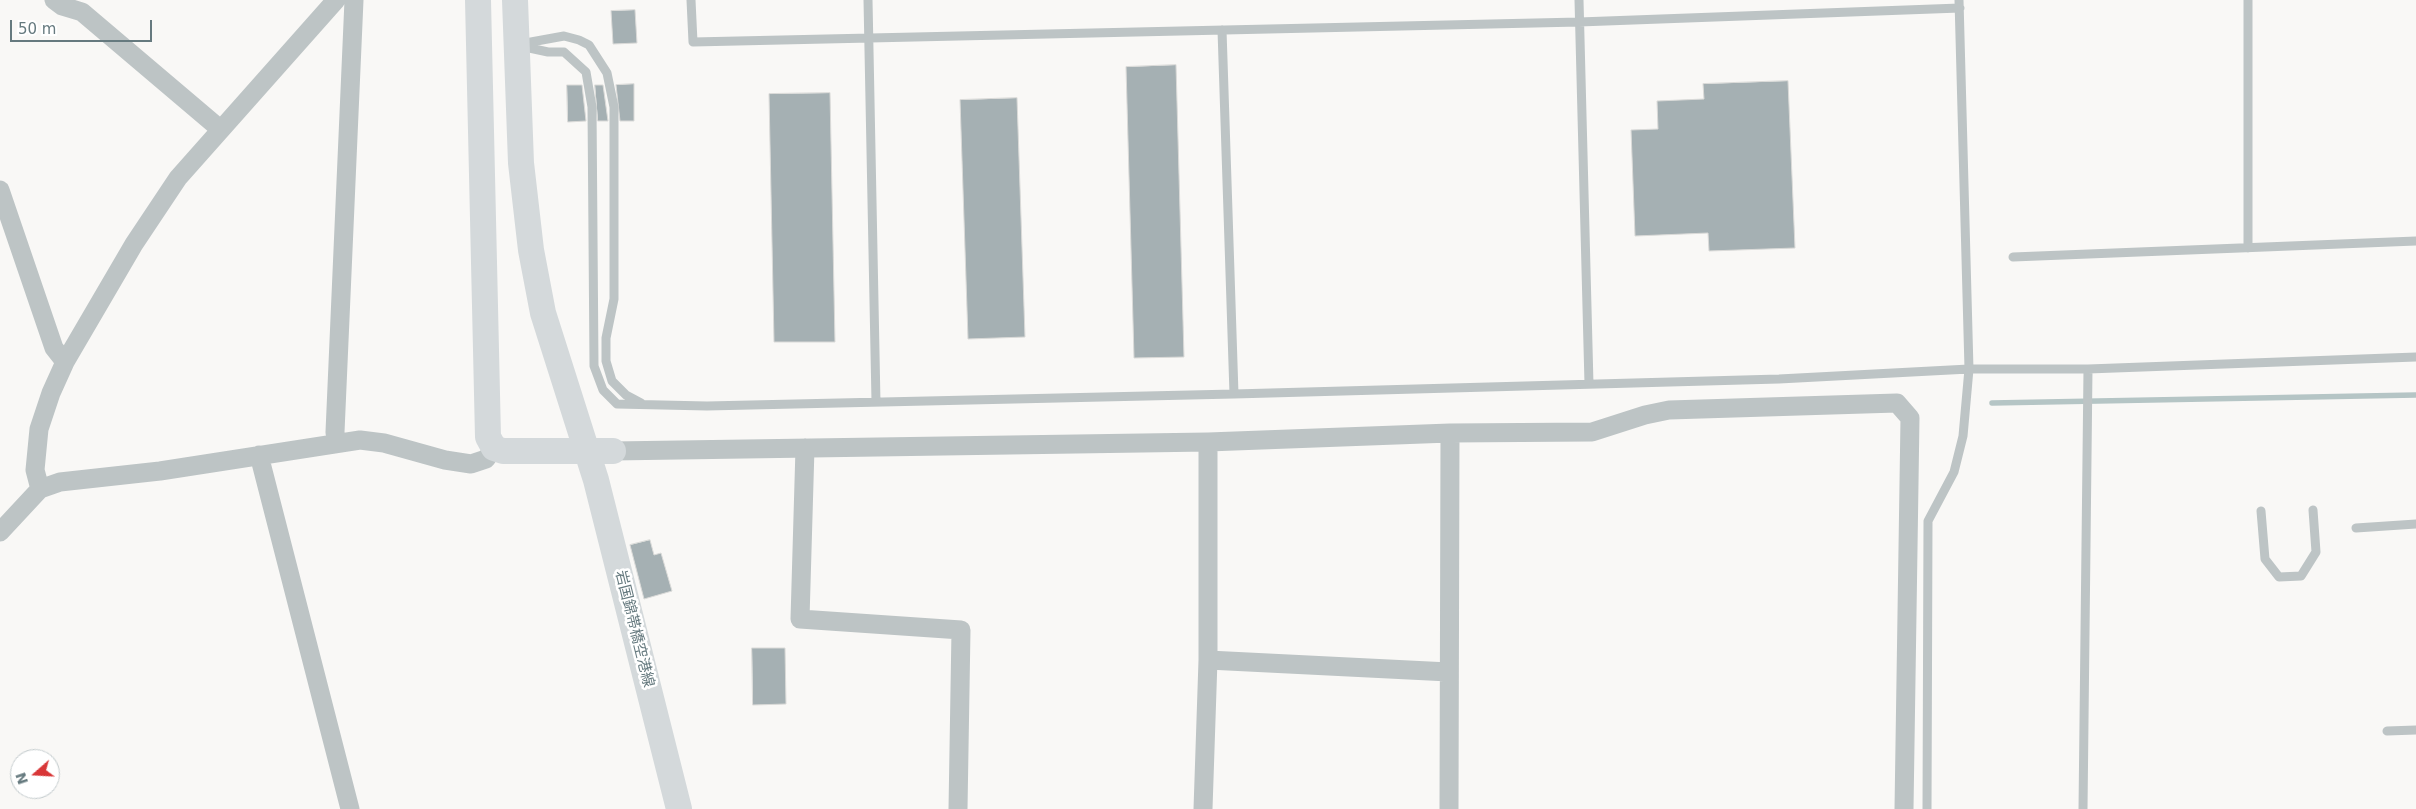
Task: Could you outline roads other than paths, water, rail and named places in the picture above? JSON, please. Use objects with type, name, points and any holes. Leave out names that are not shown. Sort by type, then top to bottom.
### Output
[{"type":"street","points":[[54,0],[62,6],[82,12],[220,129]]},
{"type":"street","points":[[40,489],[35,470],[39,429],[51,393],[65,362],[134,244],[178,178],[336,0]]},
{"type":"street","points":[[336,442],[354,0]]},
{"type":"street","points":[[478,0],[488,437],[494,448],[504,451],[805,448],[1208,442],[1450,433],[1592,432],[1645,415],[1669,410],[1897,403],[1910,418],[1904,809]]},
{"type":"street","name":"岩国錦帯橋空港線","points":[[516,5],[515,45],[521,162],[530,250],[543,313],[615,549],[678,809]]},
{"type":"street","points":[[0,190],[54,348],[65,362]]},
{"type":"street","points":[[1449,809],[1450,433]]},
{"type":"street","points":[[0,532],[40,489],[60,482],[160,470],[259,456],[336,442],[360,440],[384,443],[445,460],[471,464],[486,459],[494,448]]},
{"type":"street","points":[[1203,809],[1208,660],[1208,442]]},
{"type":"street","points":[[805,448],[800,619],[961,630],[958,809]]},
{"type":"street","points":[[259,456],[350,809]]},
{"type":"street","points":[[1208,660],[1449,672]]},
{"type":"lane","points":[[691,0],[693,42],[1579,22],[1960,4],[1969,369],[1963,436],[1954,472],[1928,521],[1927,809]]},
{"type":"lane","points":[[868,0],[876,402]]},
{"type":"lane","points":[[1579,0],[1589,384]]},
{"type":"lane","points":[[2248,0],[2248,248]]},
{"type":"lane","points":[[1222,30],[1234,394]]},
{"type":"lane","points":[[515,45],[564,36],[589,45],[608,73],[614,107],[614,299],[606,338],[606,361],[612,380],[626,395],[644,404]]},
{"type":"lane","points":[[515,45],[548,52],[564,52],[586,72],[592,106],[594,366],[603,390],[617,404],[707,406],[1234,394],[1779,379],[1969,369],[2088,369],[2416,357]]},
{"type":"lane","points":[[2013,257],[2416,241]]},
{"type":"lane","points":[[2083,809],[2088,369]]},
{"type":"lane","points":[[2261,511],[2265,559],[2279,577],[2300,576],[2316,552],[2313,510]]},
{"type":"lane","points":[[2356,528],[2416,524]]},
{"type":"lane","points":[[2387,731],[2416,730]]},
{"type":"waterway","points":[[1992,403],[2416,395]]}]
